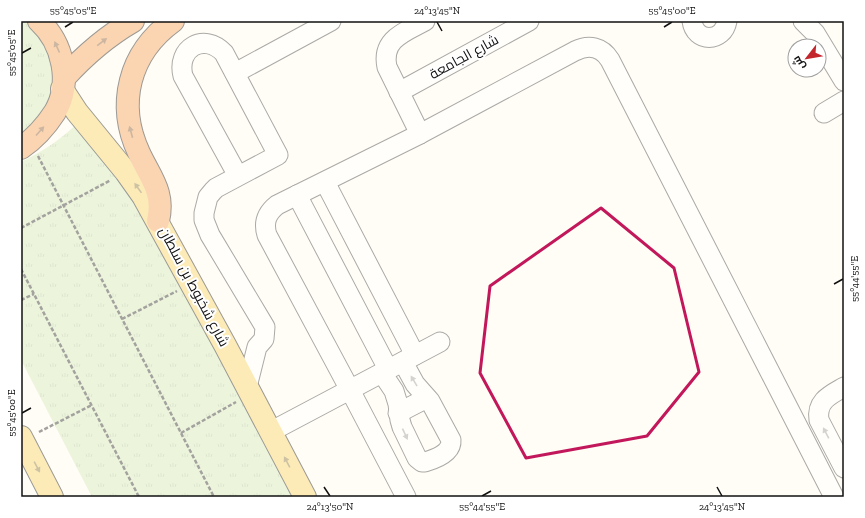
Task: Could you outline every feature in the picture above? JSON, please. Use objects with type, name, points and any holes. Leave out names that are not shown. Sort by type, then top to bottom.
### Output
[{"type":"highway","points":[[25,145],[47,123],[55,111],[63,84],[63,66],[56,44],[39,21]]},
{"type":"highway","points":[[63,84],[94,48],[133,21]]},
{"type":"highway","points":[[158,221],[160,198],[154,182],[134,142],[129,123],[127,104],[131,78],[141,54],[157,34],[173,21]]},
{"type":"main road","name":"شارع شخبوط بن سلطان","points":[[63,84],[81,117],[126,172],[158,221],[226,345],[304,497]]},
{"type":"main road","points":[[22,439],[52,497]]},
{"type":"lane","points":[[235,72],[331,21]]},
{"type":"lane","points":[[420,134],[387,68],[386,56],[387,50],[395,38],[425,21]]},
{"type":"lane","name":"شارع الجامعة","points":[[399,92],[529,21]]},
{"type":"lane","points":[[692,21],[694,29],[698,34],[703,37],[710,38],[721,33],[726,21]]},
{"type":"lane","points":[[803,21],[815,33],[844,81]]},
{"type":"lane","points":[[238,176],[183,76],[181,63],[187,51],[192,46],[206,43],[219,48],[224,53],[278,155],[212,191],[205,205],[204,220],[210,235],[263,322],[265,333],[264,338],[257,347],[249,390]]},
{"type":"lane","points":[[406,497],[267,235],[265,228],[268,215],[272,209],[297,195],[420,134],[580,48],[592,47],[607,55],[834,497]]},
{"type":"lane","points":[[824,113],[844,101]]},
{"type":"lane","points":[[297,195],[397,364],[427,398],[451,440],[451,447],[447,452],[428,461],[419,460],[402,427],[394,391],[397,364],[325,182]]},
{"type":"lane","points":[[270,432],[440,342]]},
{"type":"lane","points":[[226,345],[244,349],[257,347]]},
{"type":"lane","points":[[844,387],[824,399],[821,403],[818,414],[819,420],[844,468]]},
{"type":"lane","points":[[398,414],[427,398]]},
{"type":"path","points":[[25,145],[63,205],[214,497]]},
{"type":"path","points":[[21,228],[126,172]]},
{"type":"path","points":[[21,269],[139,497]]},
{"type":"path","points":[[122,319],[192,283]]},
{"type":"path","points":[[21,300],[34,294]]},
{"type":"path","points":[[181,433],[249,390]]},
{"type":"path","points":[[22,439],[92,405]]},
{"type":"highlighted area","points":[[601,208],[674,268],[699,372],[647,436],[526,458],[480,373],[490,286]]},
{"type":"green space","points":[[21,21],[28,21],[34,25],[45,40],[57,75],[48,110],[21,136]]},
{"type":"green space","points":[[82,119],[114,158],[299,497],[92,497],[21,360],[21,162],[53,143]]}]
